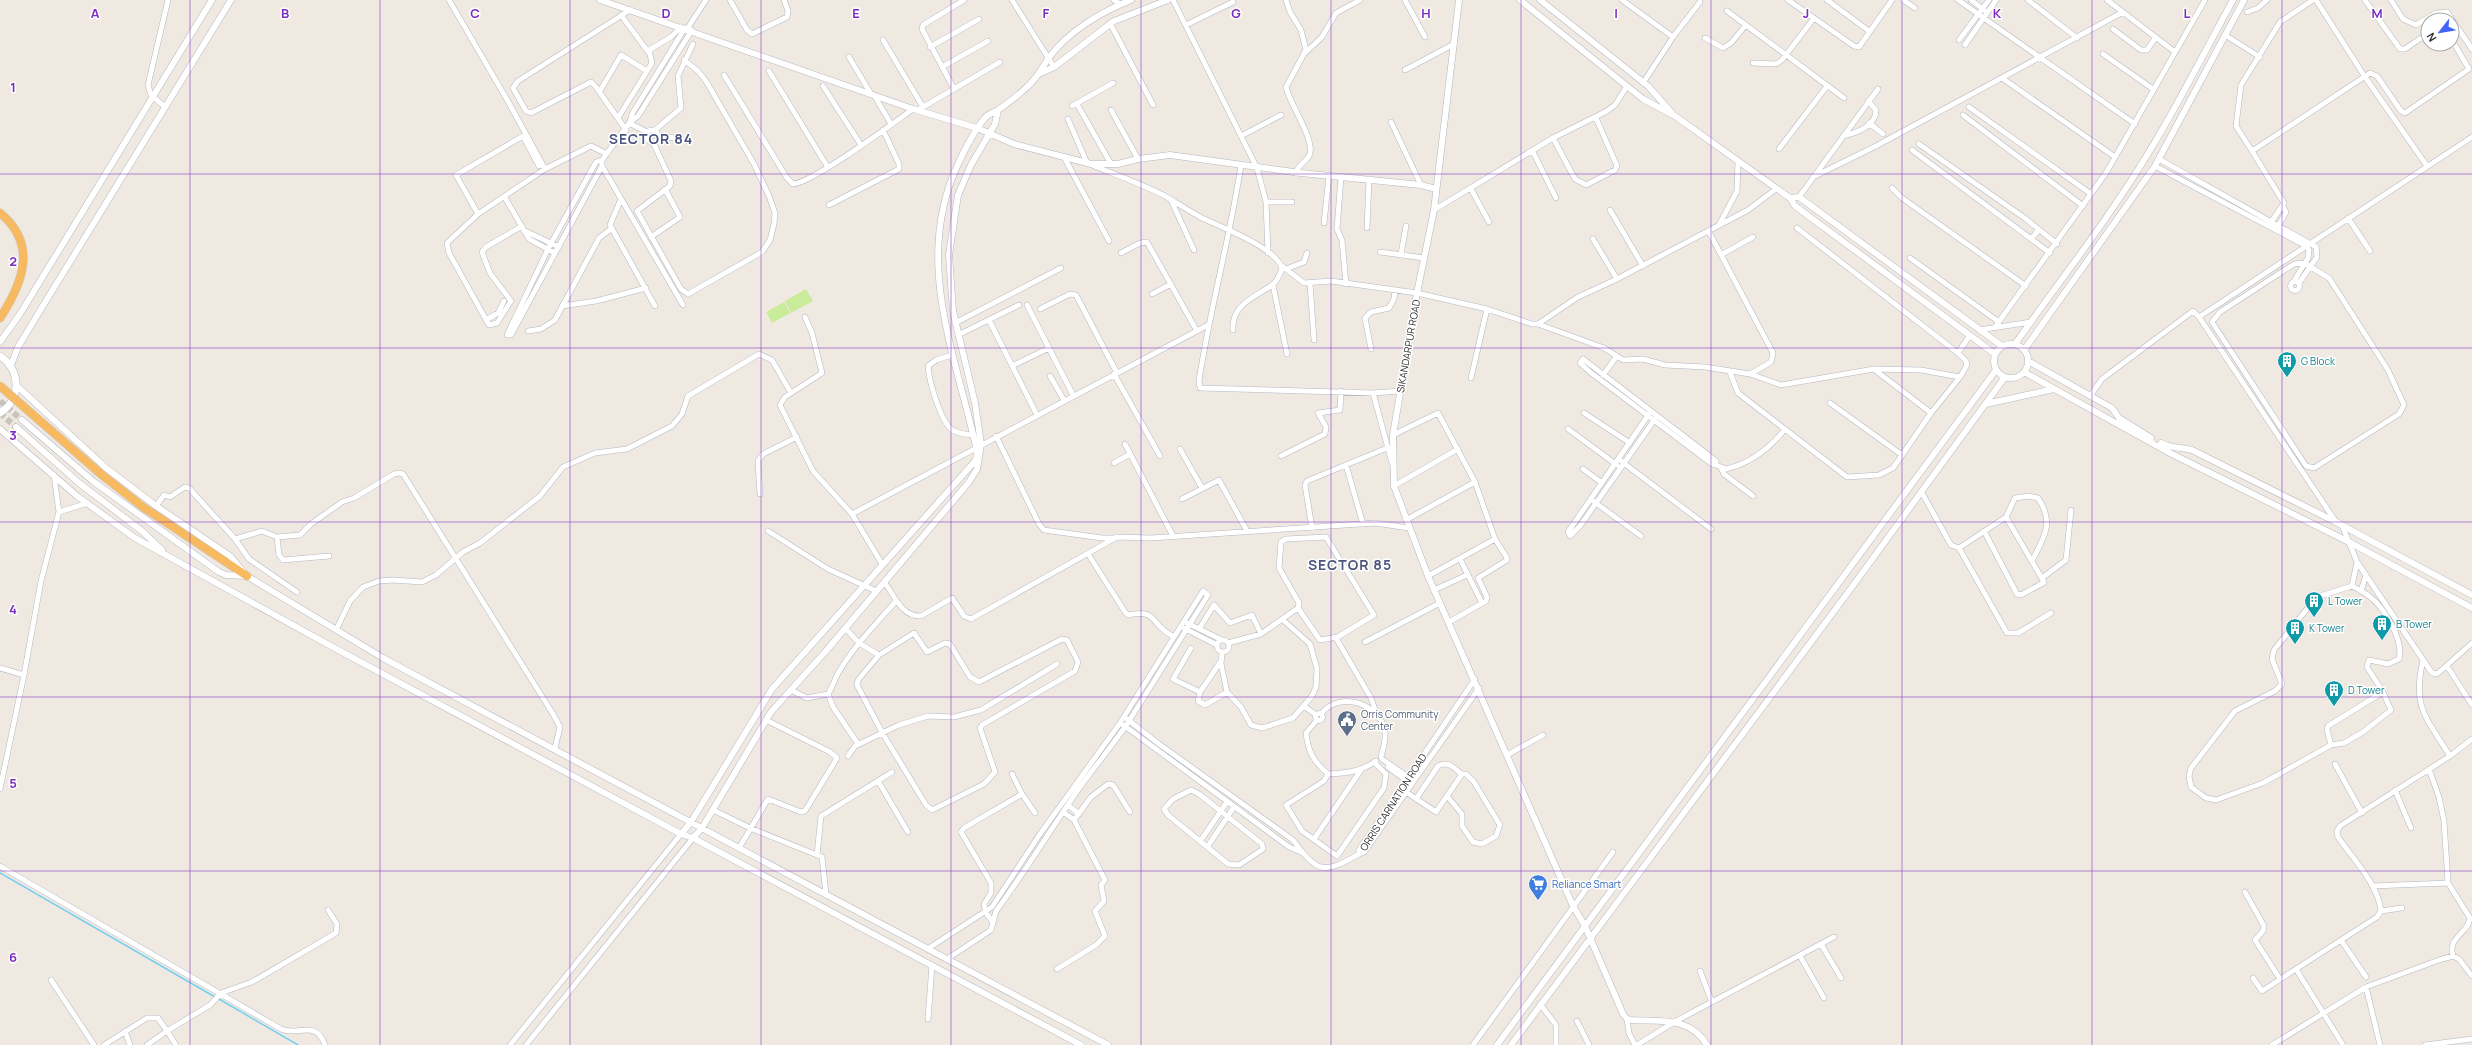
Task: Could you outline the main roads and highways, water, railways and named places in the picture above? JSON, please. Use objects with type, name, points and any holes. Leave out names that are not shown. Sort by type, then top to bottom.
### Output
[{"type":"highway","points":[[0,213],[17,234],[22,250],[23,262],[22,273],[16,291],[0,318]]},
{"type":"highway","points":[[0,386],[102,475],[143,506],[247,576]]},
{"type":"main road","points":[[0,356],[11,365],[17,386],[13,400],[0,413]]},
{"type":"waterway","points":[[0,873],[215,997]]},
{"type":"waterway","points":[[219,999],[298,1045]]},
{"type":"tunnel","points":[[0,401],[22,420]]},
{"type":"tunnel","points":[[0,413],[16,427]]},
{"type":"place","name":"G Block","points":[[2287,378]]},
{"type":"place","name":"L Tower","points":[[2314,618]]},
{"type":"place","name":"B Tower","points":[[2382,641]]},
{"type":"place","name":"K Tower","points":[[2295,645]]},
{"type":"place","name":"D Tower","points":[[2334,707]]},
{"type":"place","name":"Orris Community Center","points":[[1347,737]]},
{"type":"place","name":"Reliance Smart","points":[[1538,901]]},
{"type":"district","name":"SECTOR 84","points":[[651,138]]},
{"type":"district","name":"SECTOR 85","points":[[1350,564]]}]
